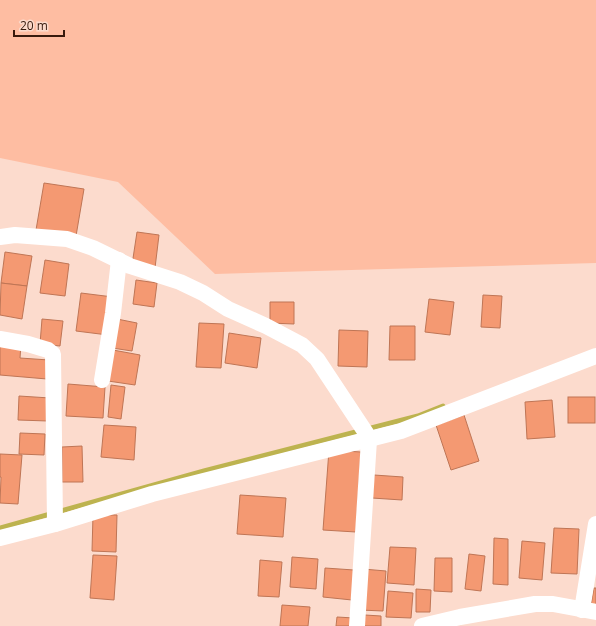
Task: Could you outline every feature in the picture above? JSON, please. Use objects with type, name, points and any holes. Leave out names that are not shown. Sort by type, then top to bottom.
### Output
[{"type":"street","points":[[0,237],[15,235],[67,239],[93,248],[130,266],[180,282],[203,293],[228,309],[266,326],[302,346],[318,359],[365,432],[357,626]]},
{"type":"street","points":[[102,380],[113,313],[119,260]]},
{"type":"street","points":[[0,339],[28,344],[48,350],[53,354],[54,516]]},
{"type":"street","points":[[0,538],[54,516],[152,494],[365,432],[401,431],[596,356]]},
{"type":"street","points":[[422,626],[460,616],[535,604],[553,604],[589,611],[596,524]]},
{"type":"shaded area","points":[[0,0],[596,0],[596,263],[215,274],[118,182],[0,158]]},
{"type":"building","points":[[44,183],[84,189],[76,236],[36,230]]},
{"type":"building","points":[[137,232],[159,235],[155,268],[132,265]]},
{"type":"building","points":[[5,252],[32,256],[27,286],[1,283]]},
{"type":"building","points":[[45,260],[69,264],[65,296],[40,293]]},
{"type":"building","points":[[136,280],[157,283],[154,307],[133,304]]},
{"type":"building","points":[[1,283],[27,286],[22,319],[0,315]]},
{"type":"building","points":[[81,293],[113,297],[108,335],[76,331]]},
{"type":"building","points":[[483,295],[502,296],[500,328],[481,327]]},
{"type":"building","points":[[429,299],[454,302],[450,335],[425,332]]},
{"type":"building","points":[[270,302],[294,302],[294,324],[270,323]]},
{"type":"building","points":[[42,319],[63,321],[60,346],[40,344]]},
{"type":"building","points":[[117,319],[137,323],[132,351],[112,348]]},
{"type":"building","points":[[199,323],[224,324],[221,368],[196,367]]},
{"type":"building","points":[[390,326],[415,326],[415,360],[389,360]]},
{"type":"building","points":[[339,330],[368,331],[367,367],[338,366]]},
{"type":"building","points":[[229,333],[261,338],[257,368],[225,363]]},
{"type":"building","points":[[0,342],[21,344],[20,358],[49,360],[47,379],[0,375]]},
{"type":"building","points":[[113,350],[140,355],[135,385],[108,381]]},
{"type":"building","points":[[68,384],[105,387],[103,418],[66,416]]},
{"type":"building","points":[[111,385],[125,387],[121,419],[108,417]]},
{"type":"building","points":[[19,396],[50,398],[48,421],[18,420]]},
{"type":"building","points":[[568,397],[595,397],[595,423],[568,423]]},
{"type":"building","points":[[552,400],[555,437],[527,439],[525,402]]},
{"type":"building","points":[[464,415],[479,461],[451,470],[436,425]]},
{"type":"building","points":[[104,425],[136,427],[134,460],[101,457]]},
{"type":"building","points":[[20,433],[45,434],[44,455],[19,454]]},
{"type":"building","points":[[82,446],[83,482],[62,482],[62,447]]},
{"type":"building","points":[[329,450],[361,452],[356,532],[323,530]]},
{"type":"building","points":[[0,454],[22,455],[18,504],[0,503]]},
{"type":"building","points":[[374,475],[403,477],[402,500],[372,498]]},
{"type":"building","points":[[240,495],[286,498],[283,537],[237,534]]},
{"type":"building","points":[[93,515],[117,515],[116,552],[92,551]]},
{"type":"building","points":[[554,528],[579,529],[577,574],[551,573]]},
{"type":"building","points":[[494,538],[508,539],[508,585],[493,584]]},
{"type":"building","points":[[522,541],[545,543],[542,580],[519,578]]},
{"type":"building","points":[[390,547],[416,548],[414,585],[387,583]]},
{"type":"building","points":[[469,554],[485,556],[481,591],[465,589]]},
{"type":"building","points":[[93,555],[117,556],[114,600],[90,598]]},
{"type":"building","points":[[292,557],[318,559],[316,589],[290,587]]},
{"type":"building","points":[[435,558],[452,558],[452,592],[434,591]]},
{"type":"building","points":[[260,560],[282,562],[279,597],[258,596]]},
{"type":"building","points":[[325,568],[354,570],[352,600],[323,597]]},
{"type":"building","points":[[363,569],[386,571],[383,611],[360,610]]},
{"type":"building","points":[[594,588],[596,588],[596,606],[591,605]]},
{"type":"building","points":[[416,589],[431,590],[430,612],[416,612]]},
{"type":"building","points":[[388,591],[413,593],[411,618],[386,617]]},
{"type":"building","points":[[282,605],[310,607],[308,626],[280,626]]},
{"type":"building","points":[[365,615],[381,616],[381,626],[364,626]]},
{"type":"building","points":[[337,617],[354,618],[354,626],[336,626]]},
{"type":"waterway","points":[[0,528],[204,471],[418,416],[443,406]]}]
